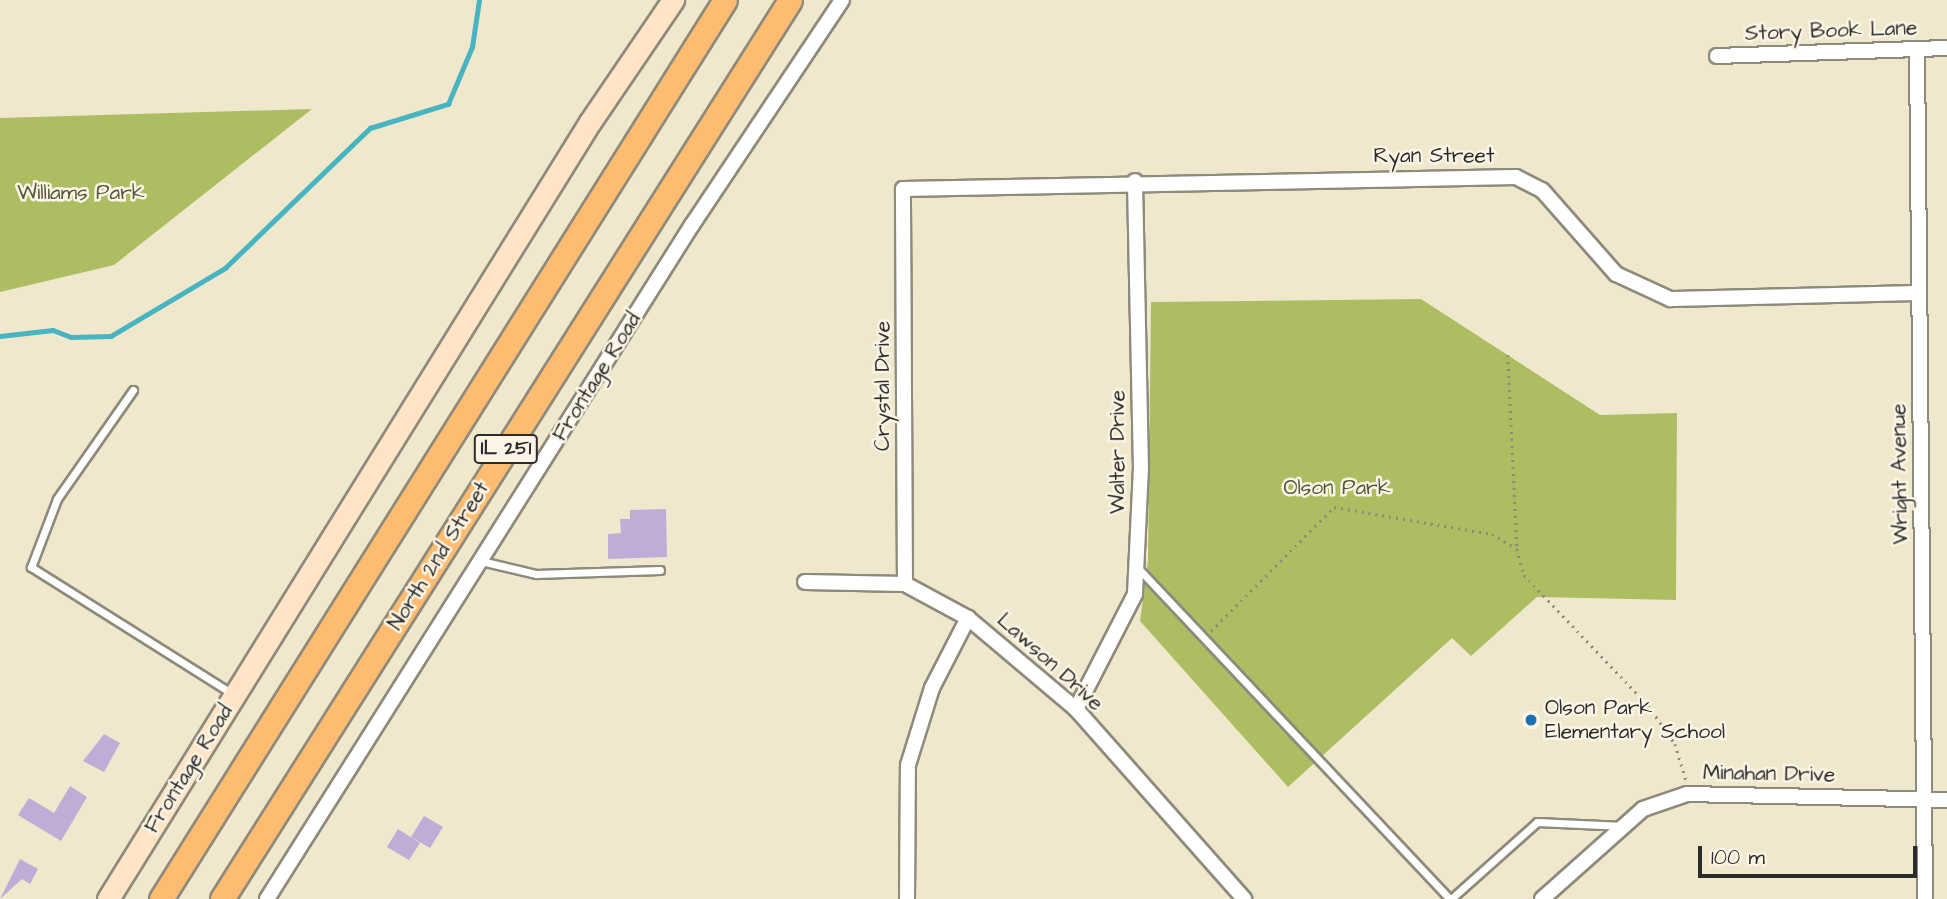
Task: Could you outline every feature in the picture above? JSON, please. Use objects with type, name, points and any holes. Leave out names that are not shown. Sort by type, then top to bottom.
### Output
[{"type":"main road","name":"IL 251","points":[[160,899],[725,0]]},
{"type":"main road","name":"North 2nd Street","points":[[222,899],[790,0]]},
{"type":"street","name":"Frontage Road","points":[[108,899],[590,122],[673,0]]},
{"type":"street","name":"Frontage Road","points":[[267,899],[842,0]]},
{"type":"street","name":"Story Book Lane","points":[[1717,56],[1947,48]]},
{"type":"street","name":"Wright Avenue","points":[[1917,49],[1925,899]]},
{"type":"street","name":"Ryan Street","points":[[903,189],[1135,181],[1516,177],[1542,190],[1616,274],[1670,299],[1919,293]]},
{"type":"street","name":"Walter Drive","points":[[1076,709],[1135,594],[1141,469],[1135,181]]},
{"type":"street","name":"Crystal Drive","points":[[903,189],[905,584]]},
{"type":"street","name":"Lawson Drive","points":[[805,582],[905,584],[968,618],[1076,709],[1244,899]]},
{"type":"street","points":[[908,899],[908,765],[932,688],[968,618]]},
{"type":"street","name":"Minahan Drive","points":[[1542,899],[1643,809],[1687,794],[1947,800]]},
{"type":"lane","points":[[133,390],[57,499],[31,567],[234,696]]},
{"type":"lane","points":[[481,561],[536,574],[660,570]]},
{"type":"lane","points":[[1136,565],[1450,899],[1537,821],[1624,826]]},
{"type":"path","points":[[1508,355],[1517,549],[1524,575],[1648,705],[1683,761],[1687,794]]},
{"type":"path","points":[[1206,640],[1226,609],[1334,507],[1492,534],[1517,549]]},
{"type":"green space","name":"Williams Park","points":[[312,109],[114,265],[0,292],[0,118]]},
{"type":"green space","name":"Olson Park","points":[[1421,299],[1600,415],[1677,413],[1676,600],[1537,597],[1471,656],[1452,638],[1288,787],[1140,621],[1148,560],[1151,302]]},
{"type":"building","points":[[666,509],[667,557],[608,559],[608,534],[621,533],[620,519],[630,519],[630,510]]},
{"type":"building","points":[[104,734],[120,743],[104,772],[83,761]]},
{"type":"building","points":[[70,786],[87,797],[61,841],[18,815],[29,798],[54,813]]},
{"type":"building","points":[[424,816],[443,827],[430,848],[411,837]]},
{"type":"building","points":[[398,829],[420,843],[409,860],[387,847]]},
{"type":"building","points":[[20,859],[38,869],[30,884],[22,879],[0,899]]},
{"type":"waterway","points":[[0,336],[53,330],[71,337],[111,336],[225,268],[370,128],[448,104],[472,47],[479,0]]},
{"type":"place","name":"Olson Park Elementary School","points":[[1531,720]]}]
